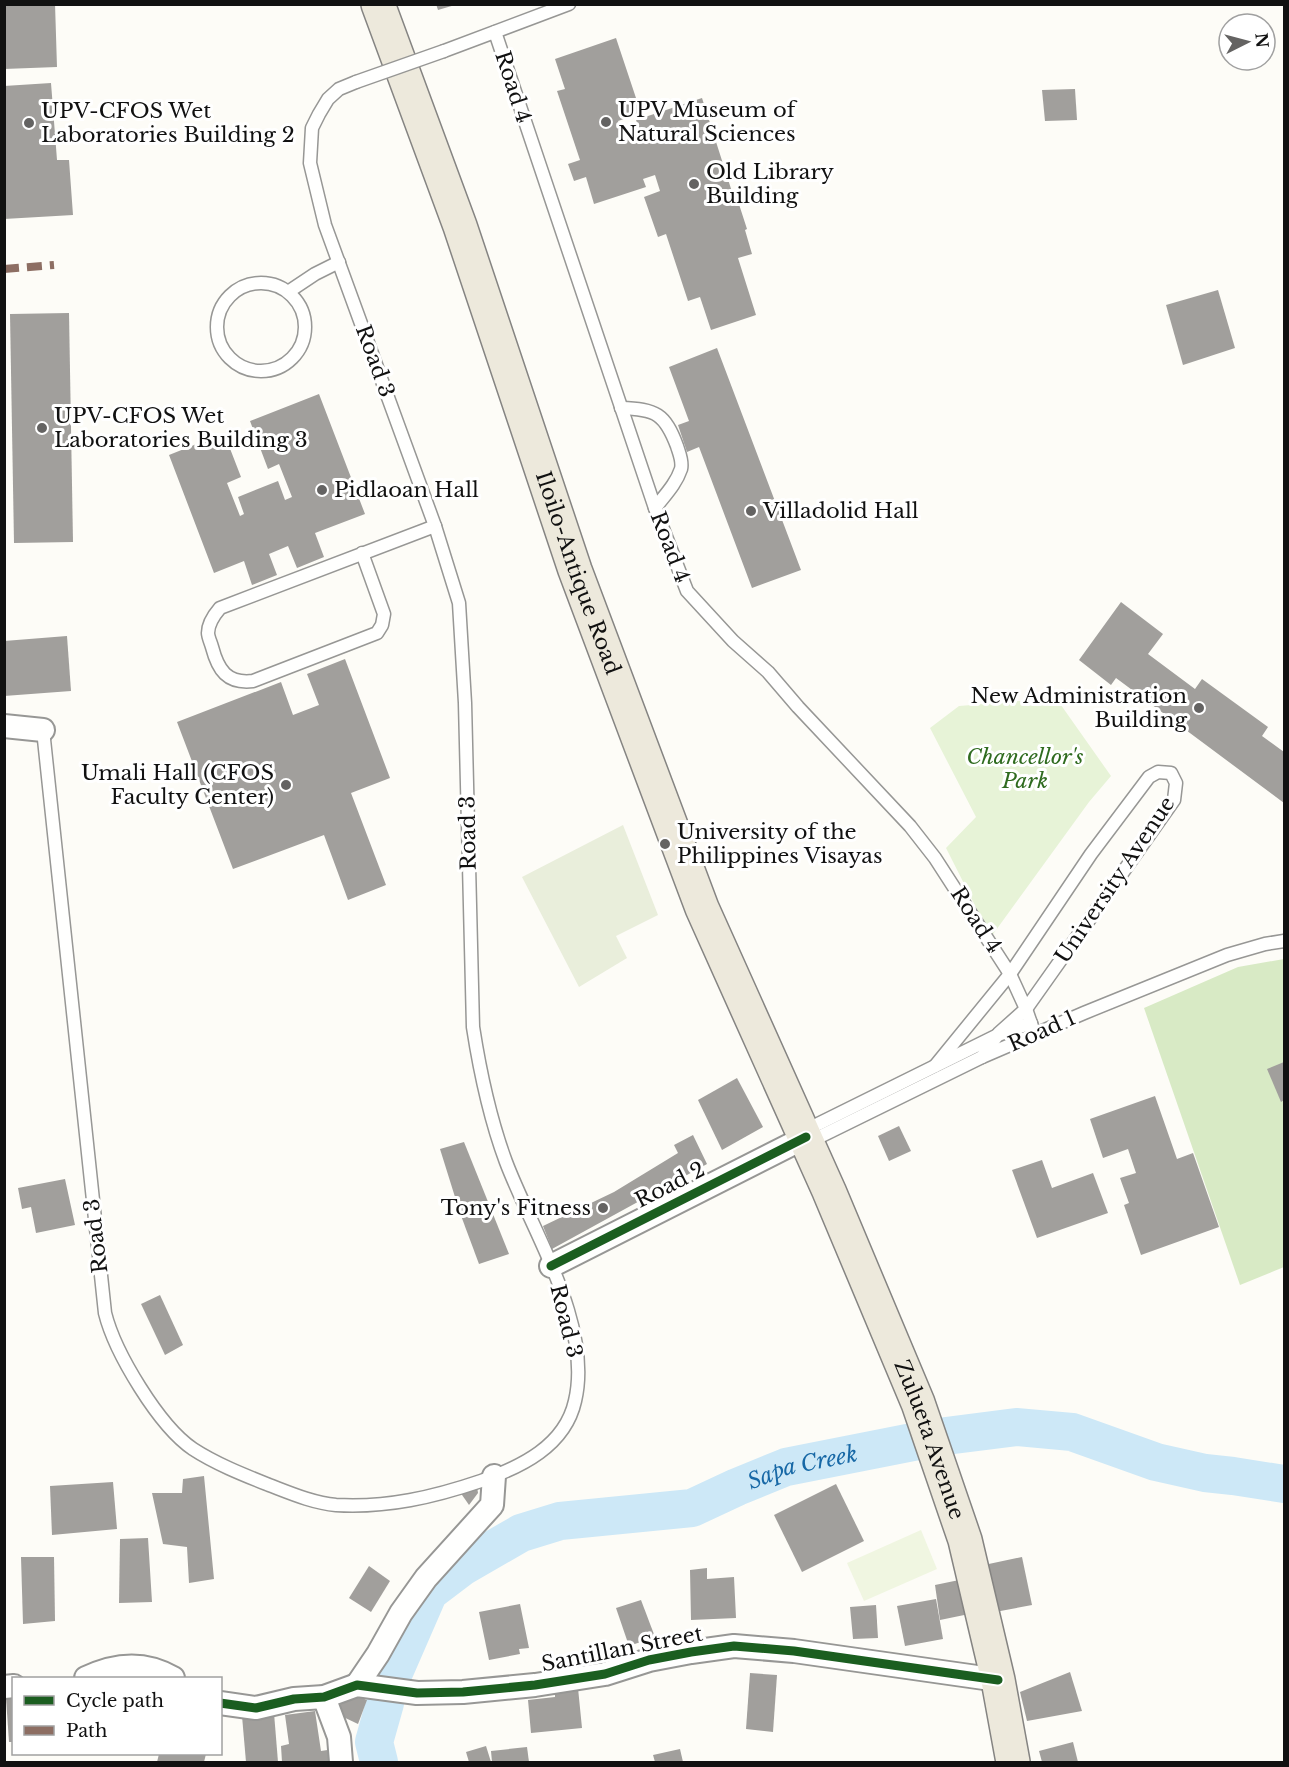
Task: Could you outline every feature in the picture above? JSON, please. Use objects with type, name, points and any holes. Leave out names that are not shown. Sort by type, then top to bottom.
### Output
[{"type":"main road","name":"Iloilo-Antique Road","points":[[378,4],[460,226],[583,592],[702,908],[806,1137]]},
{"type":"main road","name":"Zulueta Avenue","points":[[806,1137],[918,1403],[965,1540],[998,1680],[1012,1762]]},
{"type":"street","points":[[4,726],[43,730]]},
{"type":"street","name":"Road 2","points":[[551,1266],[806,1137]]},
{"type":"street","points":[[357,1685],[401,1613],[426,1578],[492,1505],[494,1476]]},
{"type":"street","name":"Santillan Street","points":[[222,1703],[256,1708],[294,1699],[324,1698],[357,1685],[417,1692],[463,1692],[535,1684],[605,1674],[660,1658],[734,1646],[794,1651],[998,1680]]},
{"type":"street","points":[[88,1677],[105,1669],[129,1666],[159,1670],[171,1677]]},
{"type":"street","points":[[324,1698],[339,1737],[341,1762]]},
{"type":"lane","name":"Road 3","points":[[43,730],[105,1314],[116,1344],[134,1378],[168,1424],[192,1448],[255,1479],[321,1503],[362,1506],[399,1503],[459,1489],[494,1476],[538,1454],[556,1439],[568,1421],[575,1401],[578,1360],[571,1325],[551,1266],[506,1163],[479,1069],[473,1027],[465,703],[459,603],[435,526],[320,205],[310,163],[310,141],[312,128],[328,99],[339,89],[569,4]]},
{"type":"lane","name":"Road 4","points":[[495,32],[655,508],[687,591],[733,641],[768,672],[910,826],[935,858],[1010,974],[1033,1029]]},
{"type":"lane","points":[[288,292],[315,274],[339,262]]},
{"type":"lane","points":[[260,282],[275,284],[288,292],[298,303],[304,316],[305,332],[301,346],[292,358],[280,367],[266,371],[251,370],[238,365],[220,344],[217,330],[218,315],[224,303],[234,292],[246,285],[260,282]]},
{"type":"lane","points":[[621,408],[638,408],[661,416],[680,454],[682,465],[677,480],[655,508]]},
{"type":"lane","points":[[362,553],[384,614],[377,633],[253,681],[240,682],[223,674],[214,655],[208,633],[211,620],[220,608],[362,553],[435,526]]},
{"type":"lane","name":"University Avenue","points":[[935,1066],[1010,974],[1091,854],[1149,777],[1158,772],[1171,773],[1176,783],[1174,800],[1026,1009],[998,1035],[982,1057]]},
{"type":"lane","name":"Road 1","points":[[806,1137],[935,1066],[998,1035],[1033,1029],[1084,1013],[1227,955],[1284,941]]},
{"type":"lane","name":"Road 1","points":[[806,1137],[982,1057],[1033,1029]]},
{"type":"green space","name":"Chancellor's Park","points":[[1056,698],[1111,776],[1089,802],[991,937],[946,848],[976,817],[930,728],[959,706]]},
{"type":"green space","points":[[623,825],[658,915],[616,936],[627,958],[579,987],[522,877]]},
{"type":"green space","points":[[1284,959],[1284,1267],[1240,1285],[1144,1008],[1238,967]]},
{"type":"green space","points":[[921,1530],[937,1569],[864,1601],[847,1563]]},
{"type":"building","points":[[4,4],[55,4],[57,67],[4,69]]},
{"type":"building","points":[[436,4],[455,4],[455,5],[438,10]]},
{"type":"building","name":"Old Library Building","points":[[616,38],[641,113],[618,121],[624,139],[641,133],[636,120],[702,98],[733,195],[736,195],[747,229],[745,230],[752,254],[738,258],[756,315],[711,330],[700,297],[688,301],[666,234],[658,237],[644,197],[660,191],[655,175],[643,179],[646,187],[594,204],[586,177],[574,181],[568,164],[580,160],[557,91],[565,89],[555,59]]},
{"type":"building","name":"UPV-CFOS Wet Laboratories Building 2","points":[[51,83],[57,160],[69,160],[73,215],[4,219],[4,86]]},
{"type":"building","points":[[1075,89],[1077,120],[1045,121],[1042,90]]},
{"type":"building","points":[[1218,290],[1235,348],[1183,365],[1166,305]]},
{"type":"building","name":"UPV-CFOS Wet Laboratories Building 3","points":[[69,313],[73,542],[14,543],[10,314]]},
{"type":"building","name":"Villadolid Hall","points":[[717,348],[801,570],[752,588],[699,447],[687,452],[678,425],[689,421],[669,367]]},
{"type":"building","name":"Pidlaoan Hall","points":[[319,394],[365,514],[315,533],[324,557],[297,568],[288,546],[269,554],[277,575],[252,585],[244,561],[214,573],[169,455],[224,433],[241,477],[227,483],[240,516],[244,514],[238,497],[278,481],[285,500],[292,497],[279,464],[268,469],[250,421]]},
{"type":"building","name":"New Administration Building","points":[[1121,602],[1163,634],[1148,654],[1195,689],[1202,679],[1268,727],[1262,736],[1284,752],[1284,803],[1116,678],[1111,685],[1079,660]]},
{"type":"building","points":[[67,636],[71,691],[4,696],[4,641]]},
{"type":"building","name":"Umali Hall (CFOS Faculty Center)","points":[[345,659],[390,778],[351,793],[386,885],[348,900],[324,835],[233,869],[177,722],[281,682],[293,715],[319,705],[307,674]]},
{"type":"building","points":[[1284,1062],[1284,1100],[1281,1102],[1267,1069]]},
{"type":"building","points":[[737,1078],[763,1127],[722,1150],[698,1100]]},
{"type":"building","points":[[1155,1096],[1177,1159],[1193,1153],[1219,1227],[1141,1255],[1124,1205],[1129,1203],[1120,1178],[1136,1173],[1128,1149],[1103,1158],[1090,1119]]},
{"type":"building","points":[[899,1126],[911,1151],[889,1161],[878,1136]]},
{"type":"building","points":[[693,1135],[707,1164],[552,1249],[543,1226],[614,1192],[678,1153],[674,1145]]},
{"type":"building","points":[[464,1142],[509,1254],[479,1264],[440,1149]]},
{"type":"building","points":[[1042,1160],[1052,1188],[1093,1173],[1108,1213],[1037,1238],[1012,1170]]},
{"type":"building","points":[[65,1179],[75,1225],[36,1233],[31,1207],[22,1209],[18,1188]]},
{"type":"building","points":[[160,1295],[183,1345],[165,1355],[141,1304]]},
{"type":"building","points":[[204,1476],[214,1579],[189,1583],[187,1547],[163,1544],[152,1493],[182,1493],[183,1479]]},
{"type":"building","points":[[113,1482],[117,1529],[52,1535],[50,1486]]},
{"type":"building","points":[[836,1484],[864,1541],[802,1572],[774,1515]]},
{"type":"building","points":[[477,1486],[478,1493],[469,1505],[460,1492]]},
{"type":"building","points":[[148,1538],[152,1602],[119,1603],[120,1539]]},
{"type":"building","points":[[21,1557],[54,1557],[55,1621],[23,1624]]},
{"type":"building","points":[[1022,1557],[1032,1605],[995,1612],[984,1565]]},
{"type":"building","points":[[369,1566],[390,1581],[371,1612],[349,1598]]},
{"type":"building","points":[[707,1568],[707,1579],[734,1577],[736,1618],[691,1620],[690,1570]]},
{"type":"building","points":[[964,1579],[974,1613],[940,1620],[935,1585]]},
{"type":"building","points":[[936,1599],[943,1639],[905,1646],[897,1606]]},
{"type":"building","points":[[641,1600],[655,1637],[629,1646],[616,1608]]},
{"type":"building","points":[[520,1604],[529,1648],[519,1649],[520,1654],[489,1660],[479,1612]]},
{"type":"building","points":[[876,1605],[878,1638],[853,1639],[850,1607]]},
{"type":"building","points":[[1070,1672],[1082,1711],[1027,1721],[1020,1692]]},
{"type":"building","points":[[750,1673],[777,1675],[773,1732],[746,1729]]},
{"type":"building","points":[[578,1688],[582,1728],[531,1733],[528,1700],[555,1697],[555,1690]]},
{"type":"building","points":[[346,1692],[367,1700],[358,1724],[337,1714]]},
{"type":"building","points":[[6,1698],[12,1698],[12,1742],[9,1742]]},
{"type":"building","points":[[315,1711],[321,1751],[334,1749],[332,1762],[282,1762],[281,1746],[289,1744],[285,1715]]},
{"type":"building","points":[[274,1713],[278,1762],[246,1762],[242,1716]]},
{"type":"building","points":[[1073,1742],[1078,1762],[1042,1762],[1039,1751]]},
{"type":"building","points":[[486,1746],[491,1762],[469,1762],[466,1752]]},
{"type":"building","points":[[527,1747],[529,1762],[492,1762],[491,1751]]},
{"type":"building","points":[[680,1749],[683,1762],[655,1762],[653,1755]]},
{"type":"building","points":[[159,1755],[206,1755],[204,1762],[157,1762]]},
{"type":"waterway","name":"Sapa Creek","points":[[392,1677],[429,1592],[462,1567],[521,1533],[560,1521],[692,1508],[786,1467],[938,1437],[1016,1427],[1072,1432],[1156,1462],[1205,1473],[1284,1484]]},
{"type":"waterway","name":"Sapa Creek","points":[[379,1762],[374,1742],[385,1703]]},
{"type":"marked path","points":[[4,269],[54,265]]},
{"type":"cycle path","points":[[551,1266],[806,1137]]},
{"type":"cycle path","points":[[222,1703],[256,1708],[294,1699],[324,1697],[357,1685],[417,1693],[463,1692],[535,1685],[605,1674],[649,1660],[734,1646],[794,1651],[998,1680]]},
{"type":"place","name":"UPV Museum of Natural Sciences","points":[[606,122]]},
{"type":"place","name":"UPV-CFOS Wet Laboratories Building 2","points":[[29,123]]},
{"type":"place","name":"Old Library Building","points":[[694,184]]},
{"type":"place","name":"UPV-CFOS Wet Laboratories Building 3","points":[[42,428]]},
{"type":"place","name":"Pidlaoan Hall","points":[[322,490]]},
{"type":"place","name":"Villadolid Hall","points":[[751,511]]},
{"type":"place","name":"New Administration Building","points":[[1199,708]]},
{"type":"place","name":"Umali Hall (CFOS Faculty Center)","points":[[286,785]]},
{"type":"place","name":"University of the Philippines Visayas","points":[[665,844]]},
{"type":"place","name":"Tony's Fitness","points":[[603,1208]]}]
